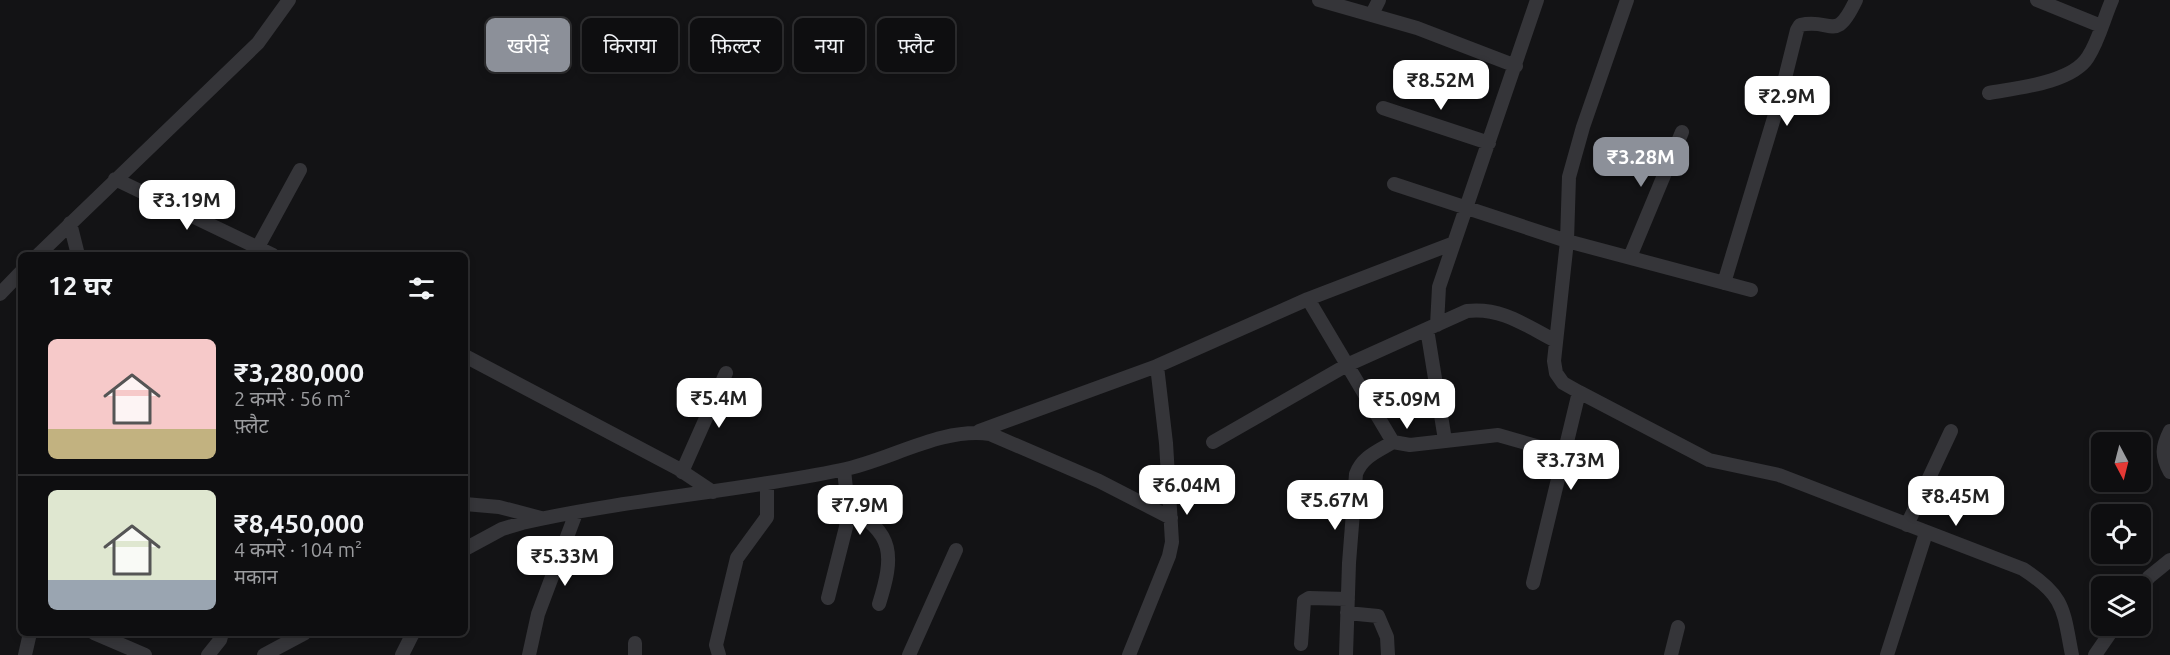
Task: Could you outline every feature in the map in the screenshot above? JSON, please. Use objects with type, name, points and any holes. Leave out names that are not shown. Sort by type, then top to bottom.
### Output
[{"type":"street","points":[[41,252],[258,43],[289,0]]},
{"type":"street","points":[[1319,0],[1372,14],[1516,66]]},
{"type":"street","points":[[1372,14],[1379,0]]},
{"type":"street","points":[[1445,440],[1432,327],[1436,296],[1537,0]]},
{"type":"street","points":[[1627,0],[1569,177],[1567,241],[1554,340],[1556,373],[1563,383],[1709,460],[1766,471],[2023,569],[2047,586],[2063,608],[2072,655]]},
{"type":"street","points":[[1724,283],[1780,98],[1797,30],[1800,25],[1807,24],[1830,28],[1840,25],[1847,18],[1856,0]]},
{"type":"street","points":[[2037,0],[2100,28]]},
{"type":"street","points":[[1989,93],[2037,85],[2073,71],[2089,57],[2112,0]]},
{"type":"street","points":[[1383,108],[1489,144]]},
{"type":"street","points":[[1630,257],[1682,132]]},
{"type":"street","points":[[258,247],[300,170]]},
{"type":"street","points":[[115,179],[267,252]]},
{"type":"street","points":[[1394,184],[1567,241],[1751,290]]},
{"type":"street","points":[[70,224],[77,252]]},
{"type":"street","points":[[468,547],[502,529],[543,518],[844,470],[944,439],[977,432],[1157,366],[1308,299],[1454,243]]},
{"type":"street","points":[[0,294],[18,275]]},
{"type":"street","points":[[1308,299],[1393,442]]},
{"type":"street","points":[[1213,442],[1347,365],[1467,311],[1488,310],[1503,314],[1554,340]]},
{"type":"street","points":[[468,358],[682,472],[713,492]]},
{"type":"street","points":[[1129,655],[1169,556],[1171,518],[1157,366]]},
{"type":"street","points":[[682,472],[726,373]]},
{"type":"street","points":[[1533,583],[1579,392]]},
{"type":"street","points":[[1907,525],[1951,431]]},
{"type":"street","points":[[2170,431],[2163,446],[2163,460],[2170,472]]},
{"type":"street","points":[[977,432],[999,438],[1100,481],[1171,518]]},
{"type":"street","points":[[1346,655],[1356,474],[1360,464],[1367,457],[1393,442],[1410,445],[1479,436],[1509,436],[1564,454]]},
{"type":"street","points":[[828,598],[846,527],[848,507],[844,470]]},
{"type":"street","points":[[719,655],[716,645],[732,572],[744,545],[767,517],[767,484]]},
{"type":"street","points":[[468,504],[499,507],[543,518]]},
{"type":"street","points":[[848,507],[870,519],[879,527],[884,541],[889,564],[879,604]]},
{"type":"street","points":[[529,655],[538,614],[576,513]]},
{"type":"street","points":[[1887,655],[1926,533]]},
{"type":"street","points":[[909,655],[956,550]]},
{"type":"street","points":[[2150,576],[2170,560]]},
{"type":"street","points":[[1301,644],[1304,601],[1309,598],[1347,606],[1378,616],[1383,621],[1388,655]]},
{"type":"street","points":[[1671,655],[1678,627]]},
{"type":"street","points":[[26,655],[29,636]]},
{"type":"street","points":[[101,636],[145,655]]},
{"type":"street","points":[[207,655],[221,636]]},
{"type":"street","points":[[264,655],[299,636]]},
{"type":"street","points":[[402,655],[411,636]]},
{"type":"street","points":[[2095,655],[2108,636]]}]
